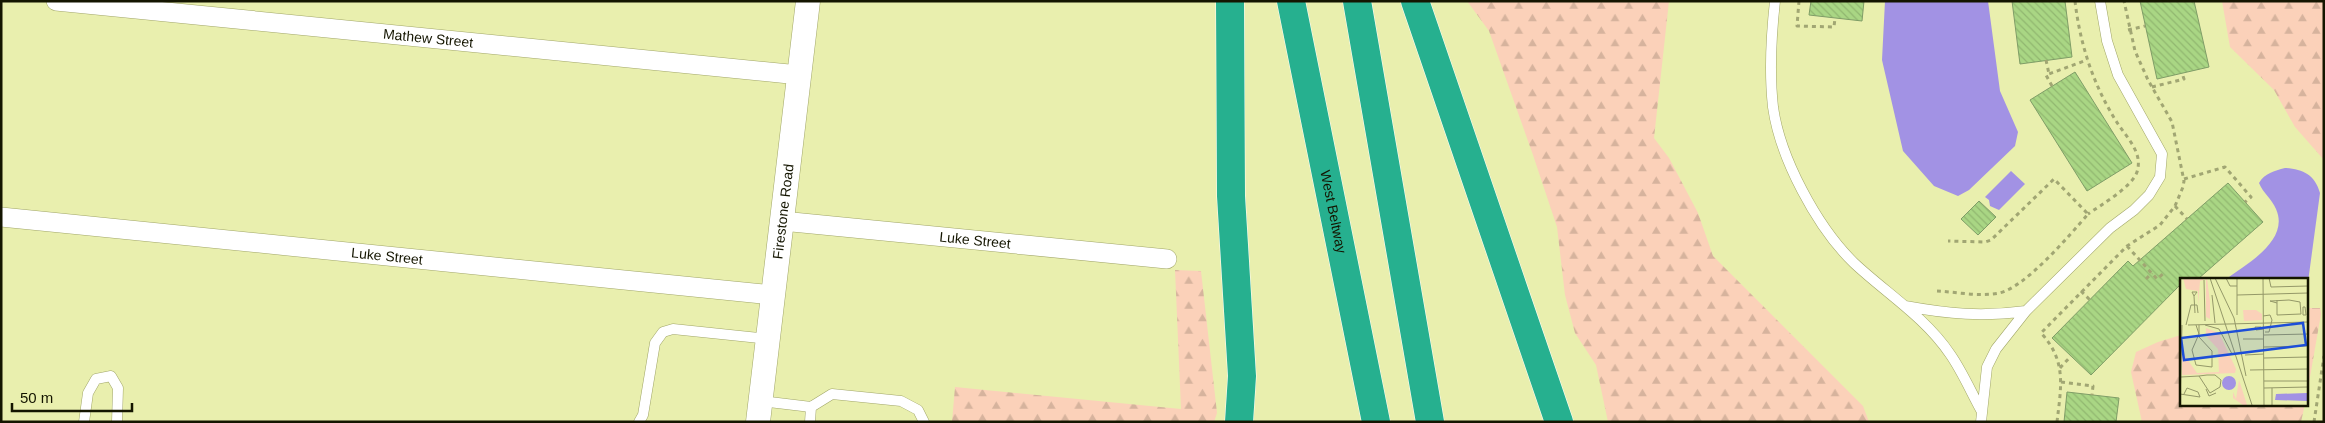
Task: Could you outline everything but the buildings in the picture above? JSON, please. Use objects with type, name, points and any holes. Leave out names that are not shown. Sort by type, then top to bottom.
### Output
[{"type":"highway","points":[[1230,1],[1230,196],[1242,376],[1251,422]]},
{"type":"highway","name":"West Beltway","points":[[1291,1],[1376,422]]},
{"type":"highway","points":[[1357,1],[1430,422]]},
{"type":"highway","points":[[1415,1],[1559,422]]},
{"type":"highway","points":[[1239,422],[1242,376]]},
{"type":"street","name":"Mathew Street","points":[[56,1],[799,75]]},
{"type":"street","name":"Firestone Road","points":[[760,411],[808,1]]},
{"type":"street","name":"Luke Street","points":[[1,217],[773,295]]},
{"type":"street","name":"Luke Street","points":[[782,221],[1167,260]]},
{"type":"lane","points":[[1775,1],[1770,45],[1774,108],[1788,159],[1815,215],[1853,262],[1928,327],[1950,354],[1981,416]]},
{"type":"lane","points":[[1981,416],[1987,367],[1996,349],[2026,311],[2110,228],[2134,210],[2150,194],[2160,178],[2162,154],[2118,75],[2107,41],[2100,1]]},
{"type":"lane","points":[[1905,306],[1990,316],[2026,311]]},
{"type":"lane","points":[[639,422],[643,415],[655,343],[663,332],[673,329],[768,340]]},
{"type":"lane","points":[[84,422],[88,393],[96,379],[111,376],[118,388],[117,422]]},
{"type":"lane","points":[[760,411],[811,407],[832,394],[901,401],[918,410],[924,422]]},
{"type":"lane","points":[[810,422],[811,407]]},
{"type":"path","points":[[1799,1],[1797,26],[1834,27],[1835,18]]},
{"type":"path","points":[[1937,291],[1987,295],[2010,290],[2026,278],[2088,214],[2131,182],[2137,171],[2138,162],[2134,146],[2108,107],[2087,60],[2080,37],[2075,1]]},
{"type":"path","points":[[2128,30],[2145,26]]},
{"type":"path","points":[[2046,60],[2048,74],[2046,75],[2052,86]]},
{"type":"path","points":[[2048,74],[2087,60]]},
{"type":"path","points":[[2152,87],[2184,79],[2182,73]]},
{"type":"path","points":[[2184,178],[2225,167],[2251,197],[2245,202]]},
{"type":"path","points":[[1948,241],[1985,242],[1991,240],[2054,178],[2088,214]]},
{"type":"path","points":[[2175,206],[2187,219]]},
{"type":"path","points":[[2126,246],[2157,279],[2164,272]]},
{"type":"path","points":[[2146,279],[2152,273]]},
{"type":"path","points":[[2081,291],[2090,300]]},
{"type":"path","points":[[2060,368],[2071,356]]},
{"type":"path","points":[[2314,422],[2324,356]]},
{"type":"path","points":[[2061,382],[2092,386],[2092,395]]},
{"type":"path","points":[[2058,408],[2065,409]]},
{"type":"green space","points":[[1467,1],[1669,1],[1654,138],[1669,158],[1698,213],[1713,256],[1863,406],[1869,422],[1608,422],[1596,365],[1575,333],[1565,295],[1557,227],[1533,155],[1489,31]]},
{"type":"green space","points":[[2222,1],[2324,1],[2324,160],[2295,127],[2274,90],[2230,47]]},
{"type":"green space","points":[[1175,270],[1201,271],[1217,413],[1214,422],[952,422],[955,387],[1181,409]]},
{"type":"green space","points":[[2308,308],[2320,308],[2321,314],[2308,389]]},
{"type":"green space","points":[[2180,335],[2180,406],[2305,406],[2301,422],[2142,422],[2131,372],[2136,352],[2158,342]]},
{"type":"shaded area","points":[[1885,1],[1988,1],[2000,91],[2018,132],[2015,146],[1969,190],[1958,196],[1934,186],[1903,151],[1882,60]]},
{"type":"shaded area","points":[[2285,168],[2303,172],[2311,177],[2320,193],[2308,282],[2308,278],[2227,278],[2264,250],[2272,241],[2277,231],[2279,220],[2276,209],[2259,183],[2274,171]]},
{"type":"shaded area","points":[[2011,171],[2025,184],[1999,210],[1990,206],[1989,200],[1985,197]]}]
